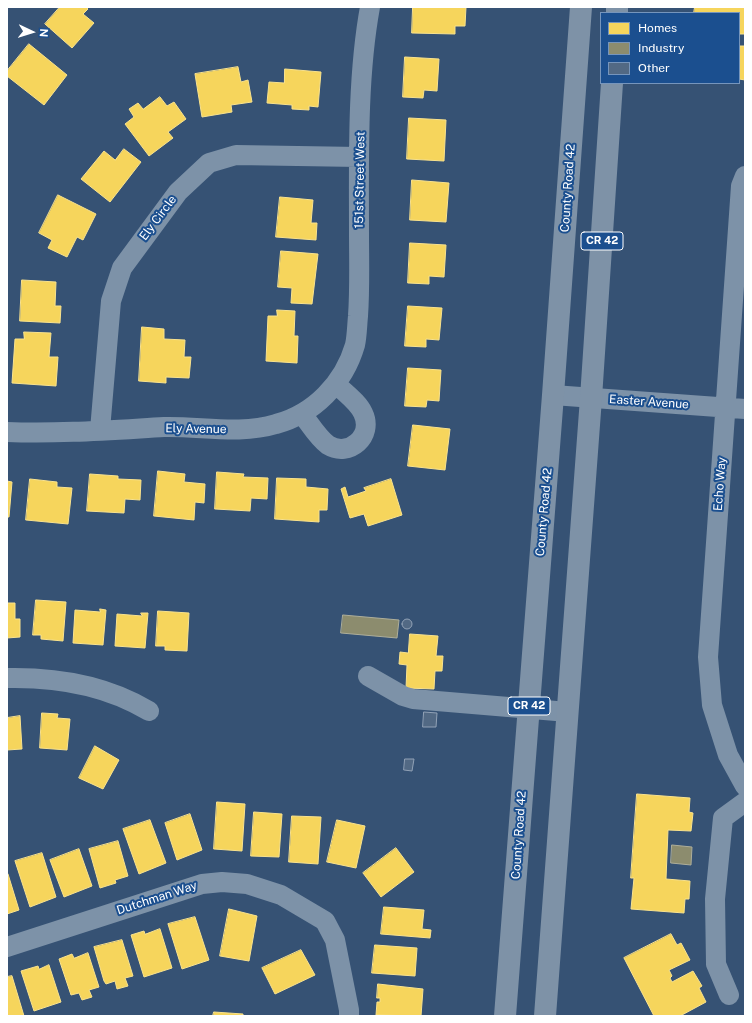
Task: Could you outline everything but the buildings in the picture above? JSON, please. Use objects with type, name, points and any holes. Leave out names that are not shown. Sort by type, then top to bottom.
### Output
[{"type":"highway","name":"County Road 42","points":[[505,1016],[553,395],[581,7]]},
{"type":"highway","name":"CR 42","points":[[545,1016],[592,398],[612,84]]},
{"type":"street","name":"151st Street West","points":[[352,353],[355,344],[360,292],[359,156],[365,35],[370,7]]},
{"type":"street","name":"Ely Circle","points":[[100,430],[110,301],[122,268],[178,192],[209,163],[236,155],[359,156]]},
{"type":"street","name":"Echo Way","points":[[745,176],[741,186],[708,657],[712,705],[728,755],[745,786]]},
{"type":"street","name":"Ely Avenue","points":[[7,432],[66,433],[100,430],[182,427],[249,429],[276,424],[302,414],[323,398],[336,384],[352,353]]},
{"type":"street","points":[[302,414],[326,444],[335,449],[348,449],[357,445],[363,436],[366,425],[364,414],[336,384]]},
{"type":"street","name":"Easter Avenue","points":[[553,395],[745,409]]},
{"type":"street","points":[[368,676],[403,696],[413,699],[568,712]]},
{"type":"street","points":[[7,678],[91,685],[132,700],[149,711]]},
{"type":"street","points":[[729,995],[716,964],[715,899],[723,818],[745,802]]},
{"type":"street","name":"Dutchman Way","points":[[7,947],[202,884],[222,882],[247,884],[281,895],[325,921],[335,940],[350,1010],[349,1016]]}]
